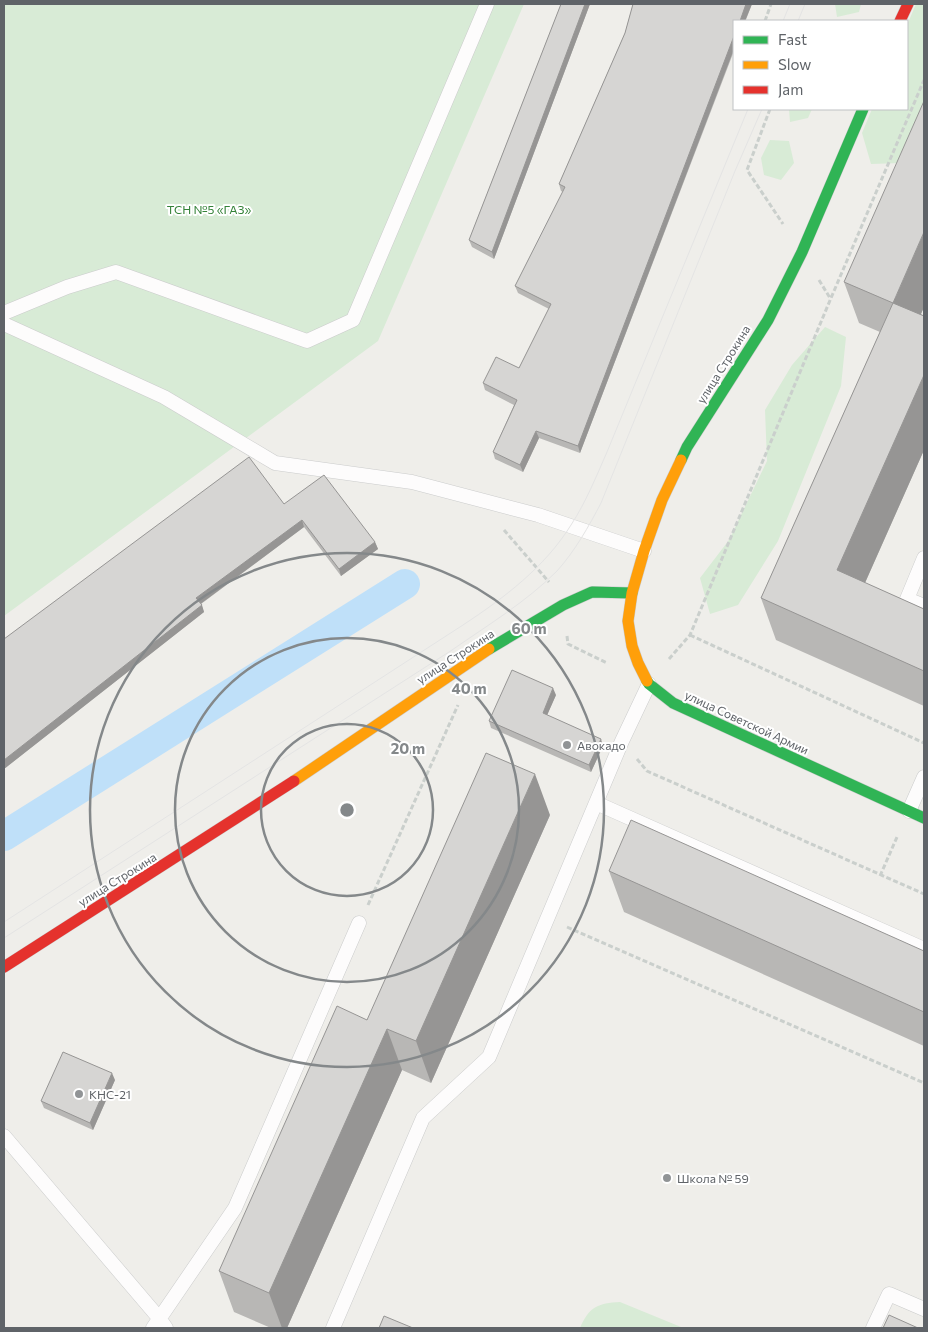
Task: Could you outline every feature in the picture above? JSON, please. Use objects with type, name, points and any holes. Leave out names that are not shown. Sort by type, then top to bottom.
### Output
[{"type":"street","points":[[900,20],[908,4]]},
{"type":"street","name":"улица Строкина","points":[[4,967],[271,798],[481,654],[562,605],[592,592],[632,593],[662,500],[687,447],[768,320],[802,252],[863,110]]},
{"type":"street","name":"улица Советской Армии","points":[[632,593],[628,621],[632,646],[638,663],[649,684],[673,703],[924,818]]},
{"type":"lane","points":[[4,313],[67,286],[116,272],[307,342],[353,320],[487,4]]},
{"type":"lane","points":[[4,324],[164,397],[275,463],[412,482],[538,515],[644,551]]},
{"type":"lane","points":[[924,558],[906,598],[924,606]]},
{"type":"lane","points":[[333,1328],[423,1118],[489,1057],[622,741],[649,684]]},
{"type":"lane","points":[[909,811],[924,777]]},
{"type":"lane","points":[[596,804],[924,949]]},
{"type":"lane","points":[[4,1136],[159,1325],[235,1208],[359,923]]},
{"type":"lane","points":[[873,1328],[889,1294],[924,1309]]},
{"type":"path","points":[[765,20],[771,4]]},
{"type":"path","points":[[649,684],[690,635],[924,80]]},
{"type":"path","points":[[770,110],[746,170],[787,230]]},
{"type":"path","points":[[817,277],[831,298]]},
{"type":"path","points":[[690,635],[924,743]]},
{"type":"path","points":[[359,923],[461,699]]},
{"type":"path","points":[[622,741],[647,771],[924,894]]},
{"type":"path","points":[[880,876],[909,811]]},
{"type":"path","points":[[547,918],[924,1083]]},
{"type":"green space","name":"ТСН №5 «ГАЗ»","points":[[4,4],[524,4],[378,341],[4,616]]},
{"type":"green space","points":[[835,4],[861,4],[859,12],[837,17]]},
{"type":"green space","points":[[916,4],[924,4],[924,106],[901,163],[871,164],[862,133],[872,110],[908,110],[908,23]]},
{"type":"green space","points":[[789,110],[812,110],[808,118],[790,122]]},
{"type":"green space","points":[[770,140],[789,141],[794,163],[781,180],[764,175],[761,158]]},
{"type":"green space","points":[[825,327],[846,337],[841,386],[778,541],[738,605],[710,614],[700,578],[729,540],[767,461],[765,410],[792,365]]},
{"type":"green space","points":[[620,1302],[682,1328],[580,1328],[587,1315],[595,1308],[600,1305]]},
{"type":"building","points":[[561,4],[585,4],[492,252],[469,240]]},
{"type":"building","points":[[633,4],[746,4],[740,20],[733,20],[733,39],[578,446],[536,431],[520,465],[493,452],[517,400],[483,383],[496,357],[519,368],[551,304],[515,286],[565,187],[559,184],[625,33]]},
{"type":"building","points":[[924,101],[924,232],[893,303],[844,282]]},
{"type":"building","points":[[893,303],[924,316],[924,375],[837,570],[924,609],[924,671],[761,598]]},
{"type":"building","points":[[249,457],[284,504],[324,475],[375,542],[339,569],[302,520],[196,598],[202,605],[4,760],[4,639]]},
{"type":"building","points":[[512,670],[553,688],[543,713],[601,739],[589,765],[489,721]]},
{"type":"building","points":[[486,753],[535,774],[416,1041],[387,1029],[269,1293],[219,1271],[337,1006],[367,1020]]},
{"type":"building","points":[[631,820],[924,951],[924,1012],[609,871]]},
{"type":"building","name":"КНС-21","points":[[63,1052],[112,1073],[90,1123],[41,1101]]},
{"type":"building","points":[[889,1315],[918,1328],[883,1328]]},
{"type":"building","points":[[384,1316],[413,1328],[379,1328]]},
{"type":"waterway","points":[[4,836],[405,584]]},
{"type":"tram line","points":[[783,20],[790,4]]},
{"type":"tram line","points":[[798,20],[805,4]]},
{"type":"tram line","points":[[4,922],[478,615],[523,581],[549,555],[576,516],[595,480],[748,110]]},
{"type":"tram line","points":[[4,938],[452,650],[520,603],[557,571],[576,547],[601,503],[735,171],[762,110]]},
{"type":"traffic: fast","points":[[681,460],[687,447],[768,320],[802,252],[863,110]]},
{"type":"traffic: fast","points":[[489,649],[563,605],[592,592],[632,593]]},
{"type":"traffic: fast","points":[[647,681],[673,703],[924,818]]},
{"type":"traffic: slow","points":[[647,681],[632,646],[628,621],[632,593],[662,500],[681,460]]},
{"type":"traffic: slow","points":[[294,781],[489,649]]},
{"type":"traffic: jam","points":[[900,20],[908,4]]},
{"type":"traffic: jam","points":[[4,967],[294,781]]},
{"type":"place","name":"Авокадо","points":[[567,745]]},
{"type":"place","name":"КНС-21","points":[[79,1094]]},
{"type":"place","name":"Школа № 59","points":[[667,1178]]}]
